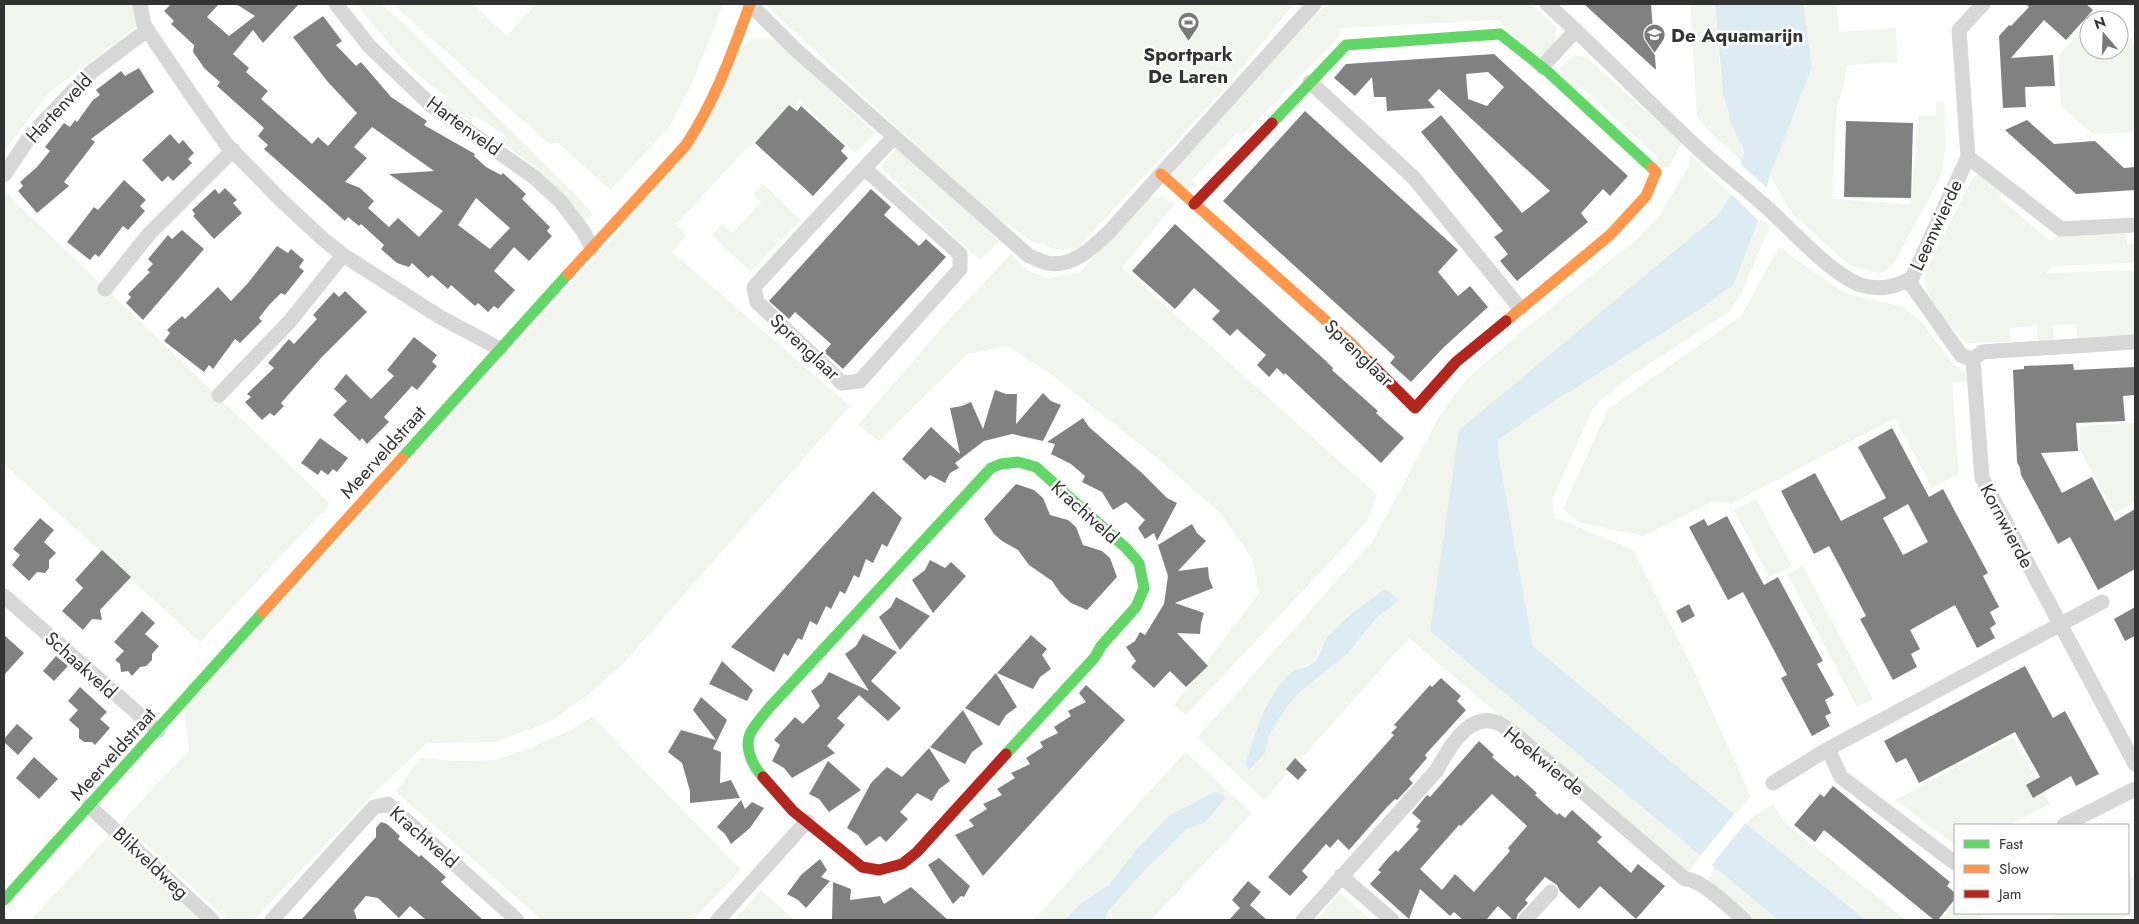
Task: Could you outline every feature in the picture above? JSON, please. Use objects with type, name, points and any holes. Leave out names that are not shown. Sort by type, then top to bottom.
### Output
[{"type":"street","points":[[140,4],[144,25],[147,30],[192,96],[233,150],[324,240],[343,255],[440,318],[500,349]]},
{"type":"street","name":"Hartenveld","points":[[336,4],[370,47],[431,105],[534,177],[561,202],[583,231],[592,248]]},
{"type":"street","points":[[750,4],[795,49],[1029,256],[1048,264],[1067,261],[1085,254],[1109,232],[1314,4]]},
{"type":"street","name":"Meerveldstraat","points":[[4,900],[500,349],[634,204],[696,132],[725,72],[750,4]]},
{"type":"street","points":[[1542,67],[1576,30],[1548,4]]},
{"type":"street","name":"Leemwierde","points":[[1576,30],[1691,142],[1834,268],[1859,284],[1872,288],[1891,287],[1898,286],[1912,278],[1968,157],[1959,30],[1983,4]]},
{"type":"street","name":"Hartenveld","points":[[4,175],[31,135],[90,73],[147,30]]},
{"type":"street","name":"Sprenglaar","points":[[1161,174],[1194,204],[1350,342],[1415,408],[1456,362],[1610,234],[1646,196],[1656,172],[1542,67],[1500,34],[1346,45],[1194,204]]},
{"type":"street","points":[[1310,82],[1414,177],[1520,308]]},
{"type":"street","name":"Sprenglaar","points":[[864,168],[960,254],[960,269],[860,381],[842,382],[757,302],[754,287],[864,168],[894,136]]},
{"type":"street","points":[[105,289],[149,234],[233,150]]},
{"type":"street","name":"Leemwierde","points":[[1968,157],[2061,229],[2135,224]]},
{"type":"street","points":[[219,395],[290,321],[343,255]]},
{"type":"street","points":[[1908,280],[1962,354],[1973,360],[1982,352],[2135,342]]},
{"type":"street","name":"Kornwierde","points":[[1973,360],[1982,478],[2135,764]]},
{"type":"street","name":"Krachtveld","points":[[1018,462],[1036,467],[1126,548],[1140,563],[1144,588],[1136,607],[1101,646],[1094,657],[917,852],[902,864],[879,870],[862,867],[807,821],[793,810],[757,770],[748,753],[750,734],[769,708],[991,468],[1001,464],[1018,462]]},
{"type":"street","name":"Schaakveld","points":[[4,598],[158,731]]},
{"type":"street","points":[[1773,783],[1828,749],[2102,602]]},
{"type":"street","name":"Hoekwierde","points":[[1302,920],[1437,770],[1446,752],[1471,725],[1497,723],[1515,734],[1685,879],[1690,879],[1710,891],[1744,920]]},
{"type":"street","points":[[1828,749],[1841,777],[1954,863]]},
{"type":"street","points":[[2066,824],[2135,789]]},
{"type":"street","name":"Krachtveld","points":[[272,920],[374,807],[388,804],[517,920]]},
{"type":"street","name":"Blikveldweg","points":[[89,806],[212,920]]},
{"type":"street","points":[[718,920],[807,821]]},
{"type":"street","points":[[1341,876],[1392,920]]},
{"type":"street","points":[[1525,920],[1551,892]]},
{"type":"shaded area","points":[[4,4],[136,4],[137,26],[49,93],[4,151]]},
{"type":"shaded area","points":[[357,4],[381,4],[404,24],[593,214],[585,222],[535,166],[500,142],[506,136],[474,115],[471,121],[442,104],[447,97],[410,66],[387,42]]},
{"type":"shaded area","points":[[393,4],[473,4],[507,36],[536,4],[723,4],[694,79],[669,128],[610,190],[558,143],[549,144]]},
{"type":"shaded area","points":[[768,4],[1294,4],[1227,86],[1078,248],[1059,250],[1033,242],[983,208],[768,7]]},
{"type":"shaded area","points":[[1329,4],[1531,4],[1556,27],[1555,44],[1543,55],[1534,56],[1498,20],[1340,28],[1339,37],[1241,136],[1238,132],[1193,179],[1197,187],[1184,188],[1175,180],[1174,167],[1318,12]]},
{"type":"shaded area","points":[[1690,4],[1715,4],[1724,93],[1731,122],[1741,146],[1742,162],[1697,117]]},
{"type":"shaded area","points":[[1715,4],[1803,4],[1812,67],[1770,175],[1759,218],[1734,284],[1705,306],[1542,409],[1498,440],[1498,452],[1533,646],[1735,815],[1866,920],[1778,920],[1430,631],[1459,430],[1718,215],[1731,195],[1744,152],[1731,123],[1723,93]]},
{"type":"shaded area","points":[[1802,4],[1837,4],[1839,32],[1896,28],[1897,62],[1847,65],[1837,107],[1832,199],[1911,204],[1918,116],[1936,116],[1936,102],[1944,102],[1946,145],[1941,176],[1894,263],[1886,271],[1878,273],[1849,265],[1792,214],[1770,175],[1789,125]]},
{"type":"shaded area","points":[[2079,33],[2079,60],[2129,60],[2129,38],[2135,44],[2135,132],[2093,134],[2061,106],[2058,56]]},
{"type":"shaded area","points":[[755,38],[775,39],[875,133],[855,153],[800,101],[745,150],[675,225],[686,235],[672,252],[850,406],[622,665],[589,694],[551,721],[496,742],[427,743],[375,792],[254,920],[227,920],[122,822],[189,750],[184,709],[617,234],[745,44]]},
{"type":"shaded area","points":[[1573,55],[1586,57],[1681,143],[1669,168],[1656,166],[1657,157],[1581,86],[1575,91],[1564,79],[1559,68]]},
{"type":"shaded area","points":[[898,147],[999,241],[980,260],[880,167]]},
{"type":"shaded area","points":[[1690,155],[1731,195],[1718,215],[1459,431],[1430,631],[1701,856],[1686,875],[1409,638],[1264,800],[1198,737],[1374,539],[1440,415],[1466,380],[1516,336],[1638,238],[1659,216],[1689,166]],"holes":[[[1385,589],[1399,600],[1378,616],[1348,653],[1299,693],[1286,708],[1268,735],[1265,753],[1249,770],[1245,764],[1261,720],[1276,691],[1286,679],[1298,669],[1312,664],[1322,646],[1338,626],[1377,594]]]},
{"type":"shaded area","points":[[1980,174],[2003,191],[1999,197],[2050,241],[2060,234],[2126,230],[2127,244],[2135,244],[2135,263],[2052,266],[2046,273],[2135,270],[2135,337],[2077,338],[2076,324],[2053,325],[2054,339],[2038,341],[2037,326],[2010,328],[2011,342],[1967,343],[1961,337],[1930,297],[1925,278],[1929,264],[1973,177]]},
{"type":"shaded area","points":[[763,184],[801,220],[751,272],[712,235],[722,224],[732,233],[761,202],[753,194]]},
{"type":"shaded area","points":[[4,191],[330,504],[200,642],[4,464]]},
{"type":"shaded area","points":[[1161,196],[1175,204],[1122,267],[1377,495],[1367,521],[1186,715],[1174,705],[1259,593],[1252,558],[1221,514],[1167,466],[1052,375],[1007,346],[967,354],[879,441],[858,425],[952,316],[1011,254],[1028,271],[1048,278],[1079,273],[1148,198]]},
{"type":"shaded area","points":[[1759,218],[1770,226],[1741,294],[1730,311],[1628,378],[1602,399],[1592,410],[1552,500],[1554,517],[1633,550],[1693,669],[1751,797],[1735,815],[1533,646],[1497,440],[1542,409],[1705,306],[1734,284]]},
{"type":"shaded area","points":[[1779,247],[1844,293],[1904,307],[1919,319],[1952,362],[1965,373],[1968,382],[1952,383],[1959,474],[1932,488],[1895,418],[1731,504],[1713,501],[1643,536],[1580,523],[1563,509],[1608,409],[1741,316]]},
{"type":"shaded area","points":[[2135,423],[2135,502],[2115,513],[2080,450],[2080,426]]},
{"type":"shaded area","points":[[1756,499],[1792,566],[1769,577],[1734,510]]},
{"type":"shaded area","points":[[1803,566],[1873,699],[1857,707],[1787,574]]},
{"type":"shaded area","points":[[1385,589],[1400,600],[1378,616],[1348,653],[1299,693],[1286,708],[1269,735],[1265,753],[1249,770],[1245,764],[1262,715],[1274,692],[1293,671],[1312,664],[1317,659],[1327,638],[1333,631],[1354,612]]},
{"type":"shaded area","points":[[592,717],[741,870],[693,920],[542,920],[396,792],[420,758],[456,761],[495,760],[535,746],[569,731]]},
{"type":"shaded area","points":[[2013,737],[2050,804],[2011,824],[1954,824],[1954,844],[1895,800]]},
{"type":"shaded area","points":[[1185,752],[1252,813],[1151,920],[1105,920],[1108,911],[1145,870],[1187,829],[1204,823],[1226,798],[1214,792],[1193,805],[1137,849],[1109,885],[1081,903],[1065,920],[1034,920]]},
{"type":"shaded area","points":[[1214,792],[1226,798],[1204,823],[1187,829],[1145,870],[1108,911],[1105,920],[1065,920],[1081,903],[1109,885],[1137,849],[1169,816]]},
{"type":"shaded area","points":[[1773,804],[1784,822],[1906,920],[1866,920],[1746,824],[1751,818]]},
{"type":"shaded area","points":[[110,834],[205,920],[31,920]]},
{"type":"shaded area","points":[[1714,867],[1778,920],[1751,920],[1707,885]]},
{"type":"shaded area","points":[[2135,875],[2135,912],[2119,920],[2046,920],[2058,914],[2129,914],[2129,878]]},
{"type":"shaded area","points":[[761,890],[794,920],[734,920]]},
{"type":"shaded area","points":[[1340,893],[1371,920],[1316,920]]},
{"type":"shaded area","points":[[1954,904],[1954,914],[1981,914],[1984,920],[1940,920]]},
{"type":"pier","points":[[1739,163],[1769,190],[1760,222],[1729,192]]},
{"type":"pier","points":[[1736,812],[1747,821],[1711,866],[1700,856]]},
{"type":"building","points":[[171,4],[219,4],[207,17],[229,36],[255,16],[236,4],[299,4],[263,43],[253,30],[233,54],[249,68],[246,72],[268,91],[261,99],[312,144],[318,137],[328,146],[357,113],[327,81],[293,37],[323,16],[342,41],[336,45],[356,66],[361,62],[391,97],[427,121],[424,125],[475,154],[474,156],[486,167],[501,175],[503,173],[526,194],[522,199],[550,227],[547,231],[552,236],[529,261],[514,247],[494,271],[515,290],[498,309],[494,306],[488,312],[478,303],[475,306],[451,285],[448,289],[432,275],[428,278],[412,263],[409,267],[397,263],[381,249],[384,245],[361,224],[359,226],[348,217],[345,221],[264,149],[268,145],[258,136],[264,128],[217,86],[220,82],[205,69],[193,52],[194,45],[171,24],[174,21],[164,11]],"holes":[[[372,127],[434,171],[389,174],[443,211],[419,237],[398,218],[389,227],[368,208],[374,201],[360,188],[345,182],[367,158],[354,147]],[[476,198],[510,228],[490,249],[458,225]]]},
{"type":"building","points":[[1584,4],[1651,4],[1656,70]]},
{"type":"building","points":[[2026,4],[2086,4],[2093,10],[2079,10],[2079,26],[2066,40],[2044,20],[2011,58],[2053,55],[2055,86],[2025,87],[2026,107],[2003,108],[1999,36],[2029,7]]},
{"type":"building","points":[[1494,54],[1628,176],[1610,196],[1603,189],[1581,213],[1588,222],[1517,281],[1500,261],[1508,254],[1494,237],[1503,231],[1421,132],[1441,115],[1522,213],[1550,191],[1439,89],[1428,100],[1435,108],[1387,111],[1386,97],[1374,97],[1372,77],[1355,96],[1334,78],[1346,64]],"holes":[[[1488,72],[1504,87],[1487,106],[1468,99],[1466,74]]]},
{"type":"building","points":[[139,68],[154,92],[91,139],[95,142],[64,182],[69,186],[37,213],[18,191],[23,186],[20,182],[37,167],[50,151],[45,147],[64,123],[70,127],[75,120],[77,122],[93,100],[100,95],[96,90],[121,71],[125,76]]},
{"type":"building","points":[[789,105],[797,111],[801,106],[845,146],[841,151],[848,158],[813,196],[755,143]]},
{"type":"building","points":[[1305,111],[1458,250],[1438,272],[1458,296],[1470,286],[1488,307],[1443,348],[1411,382],[1390,363],[1395,357],[1223,201]]},
{"type":"building","points":[[2027,120],[2054,144],[2095,141],[2124,168],[2135,167],[2135,190],[2076,194],[2005,130]]},
{"type":"building","points":[[1846,121],[1913,123],[1911,198],[1844,197]]},
{"type":"building","points":[[170,134],[179,144],[183,140],[194,153],[188,159],[192,163],[173,181],[168,176],[162,182],[142,160]]},
{"type":"building","points":[[124,180],[146,200],[140,206],[145,211],[128,230],[123,226],[99,257],[95,254],[90,260],[67,242],[94,207],[98,210]]},
{"type":"building","points":[[225,188],[237,200],[233,203],[242,213],[214,239],[193,216],[195,214],[192,210],[215,189],[219,194]]},
{"type":"building","points":[[871,189],[891,207],[884,215],[919,246],[926,239],[946,257],[843,369],[824,352],[831,344],[795,312],[789,319],[769,301]]},
{"type":"building","points":[[1175,224],[1326,361],[1333,368],[1332,370],[1378,411],[1376,413],[1404,438],[1381,463],[1285,373],[1284,375],[1277,368],[1269,377],[1257,365],[1266,355],[1237,329],[1230,336],[1212,319],[1220,311],[1194,288],[1175,309],[1132,271]]},
{"type":"building","points":[[182,230],[204,249],[143,320],[126,303],[131,297],[128,294],[150,272],[147,270],[153,264],[148,259],[168,235],[172,239]]},
{"type":"building","points":[[277,246],[288,253],[291,249],[304,260],[299,267],[304,271],[285,295],[281,293],[269,305],[259,318],[262,321],[240,343],[235,339],[213,369],[209,365],[204,372],[164,341],[170,333],[167,330],[182,316],[185,319],[218,287],[231,301]]},
{"type":"building","points":[[345,291],[367,312],[321,358],[281,403],[284,406],[274,416],[270,413],[262,420],[245,402],[251,397],[247,394],[274,368],[268,363],[289,339],[294,344],[317,319],[313,315],[334,292],[339,297]]},
{"type":"building","points":[[414,337],[437,355],[432,362],[437,366],[417,390],[412,386],[384,417],[389,422],[367,444],[362,438],[360,441],[333,415],[347,401],[334,389],[346,374],[371,399],[394,376],[387,370]]},
{"type":"building","points":[[2073,364],[2074,370],[2135,367],[2135,395],[2123,396],[2125,421],[2076,423],[2078,451],[2041,453],[2062,493],[2092,477],[2115,521],[2135,509],[2135,569],[2098,590],[2070,537],[2058,544],[2021,475],[2017,462],[2013,370],[2024,369],[2024,366]]},
{"type":"building","points":[[995,390],[1006,394],[1017,394],[1016,424],[1043,393],[1051,401],[1061,405],[1043,441],[1012,434],[984,441],[955,463],[959,468],[950,473],[945,483],[930,475],[925,480],[902,459],[931,427],[960,454],[950,408],[971,402],[983,429]]},
{"type":"building","points":[[1083,418],[1089,427],[1142,473],[1167,498],[1177,503],[1157,541],[1154,533],[1145,539],[1138,528],[1145,520],[1126,502],[1113,510],[1102,492],[1082,482],[1085,476],[1071,464],[1051,454],[1055,444],[1047,442]]},
{"type":"building","points":[[1892,428],[1929,497],[1943,489],[1988,573],[1983,576],[1999,607],[1990,612],[1996,624],[1990,628],[1995,638],[1977,648],[1955,605],[1910,630],[1920,649],[1911,654],[1917,667],[1893,680],[1860,619],[1866,616],[1829,546],[1814,554],[1781,491],[1815,473],[1841,521],[1886,498],[1858,447]],"holes":[[[1908,504],[1928,542],[1903,555],[1883,518]]]},
{"type":"building","points":[[320,438],[348,458],[337,472],[333,469],[328,475],[321,470],[318,475],[301,463]]},
{"type":"building","points":[[1016,484],[1034,490],[1043,498],[1050,515],[1068,520],[1076,527],[1083,545],[1102,551],[1110,558],[1117,577],[1087,610],[1071,603],[1061,594],[1052,581],[1029,565],[1018,550],[994,534],[984,519]]},
{"type":"building","points":[[873,491],[902,518],[887,547],[882,544],[873,563],[866,559],[859,578],[854,575],[845,594],[840,591],[831,609],[826,606],[817,625],[810,621],[802,640],[798,638],[788,656],[784,653],[774,672],[731,647]]},
{"type":"building","points":[[1727,516],[1764,585],[1778,577],[1823,661],[1817,664],[1834,695],[1825,700],[1831,713],[1825,716],[1830,726],[1812,736],[1781,678],[1787,675],[1743,592],[1728,600],[1689,527],[1704,519],[1708,526]]},
{"type":"building","points":[[40,518],[54,530],[44,542],[56,553],[49,560],[49,568],[45,573],[37,572],[29,581],[12,565],[20,555],[13,549]]},
{"type":"building","points":[[1192,524],[1197,533],[1206,541],[1178,571],[1208,567],[1209,578],[1213,588],[1175,603],[1204,613],[1200,634],[1177,633],[1208,666],[1186,687],[1170,671],[1154,688],[1131,667],[1136,661],[1126,647],[1135,641],[1140,632],[1145,635],[1164,604],[1168,576],[1158,545]]},
{"type":"building","points":[[102,550],[131,577],[100,610],[102,620],[92,619],[83,630],[62,611],[83,588],[75,580]]},
{"type":"building","points":[[930,560],[945,568],[951,562],[966,576],[933,613],[912,580],[925,570]]},
{"type":"building","points":[[896,597],[930,616],[900,650],[879,617],[891,607]]},
{"type":"building","points":[[1689,604],[1695,616],[1682,623],[1676,611]]},
{"type":"building","points":[[2135,607],[2135,636],[2125,641],[2114,619]]},
{"type":"building","points":[[142,611],[155,623],[145,634],[159,646],[152,654],[152,660],[146,666],[140,667],[132,676],[128,671],[121,672],[120,664],[115,660],[124,651],[114,642]]},
{"type":"building","points":[[863,634],[897,652],[871,681],[901,708],[888,721],[859,695],[837,718],[845,725],[827,746],[835,753],[792,778],[784,768],[772,761],[780,745],[774,740],[795,717],[803,724],[820,706],[811,691],[822,683],[829,672],[869,691],[845,654],[856,646]]},
{"type":"building","points":[[4,635],[24,653],[4,675]]},
{"type":"building","points":[[1031,635],[1047,649],[1042,655],[1051,669],[1040,677],[1033,689],[997,673]]},
{"type":"building","points":[[56,656],[68,666],[54,681],[43,671]]},
{"type":"building","points":[[722,661],[753,690],[747,701],[709,684]]},
{"type":"building","points":[[2025,666],[2053,718],[2065,711],[2099,774],[2076,786],[2071,776],[2033,798],[2026,785],[2040,777],[2015,732],[1919,783],[1906,758],[1896,763],[1884,741]]},
{"type":"building","points":[[996,673],[1017,707],[1006,715],[999,726],[965,708]]},
{"type":"building","points":[[1441,678],[1461,696],[1457,701],[1466,710],[1425,755],[1427,758],[1409,779],[1413,783],[1397,800],[1395,799],[1387,807],[1349,850],[1338,839],[1330,848],[1326,844],[1302,871],[1308,877],[1290,896],[1268,877],[1394,735],[1391,733],[1397,727],[1394,725],[1430,685],[1432,687]]},
{"type":"building","points":[[1086,685],[1125,720],[983,876],[955,835],[974,826],[969,820],[987,809],[983,804],[1002,795],[997,789],[1015,778],[1011,773],[1030,764],[1026,758],[1043,747],[1040,742],[1058,733],[1054,727],[1071,716],[1068,711],[1086,702],[1079,693]]},
{"type":"building","points":[[80,687],[107,712],[100,719],[110,728],[95,745],[92,742],[84,742],[79,738],[79,729],[69,720],[78,710],[68,701]]},
{"type":"building","points":[[701,697],[727,720],[713,749],[721,752],[720,783],[731,780],[740,798],[690,803],[690,791],[682,763],[668,752],[681,730],[716,740],[693,710]]},
{"type":"building","points":[[963,710],[983,744],[972,752],[965,764],[930,747]]},
{"type":"building","points":[[17,724],[33,738],[18,755],[4,742],[4,739]]},
{"type":"building","points":[[1479,741],[1494,755],[1492,757],[1515,777],[1517,775],[1557,815],[1559,813],[1565,818],[1572,810],[1602,837],[1597,842],[1631,873],[1638,864],[1665,886],[1636,919],[1600,886],[1579,909],[1560,891],[1557,885],[1545,877],[1525,900],[1528,903],[1518,914],[1516,920],[1513,920],[1498,906],[1486,920],[1463,920],[1454,912],[1450,916],[1420,889],[1409,919],[1370,884],[1381,872],[1378,870],[1388,858],[1396,850],[1398,852],[1419,829],[1416,827],[1421,821],[1412,813],[1427,795],[1430,797]],"holes":[[[1492,794],[1527,826],[1508,848],[1510,851],[1474,892],[1455,874],[1442,890],[1420,869],[1459,825],[1461,826]]]},
{"type":"building","points":[[929,748],[950,781],[939,789],[932,801],[917,793],[900,812],[908,819],[886,842],[880,836],[866,846],[858,835],[847,828],[871,783],[887,767],[902,777]]},
{"type":"building","points":[[34,757],[58,779],[39,799],[16,778]]},
{"type":"building","points":[[1295,758],[1307,770],[1298,780],[1286,769]]},
{"type":"building","points":[[828,761],[861,790],[829,812],[819,799],[809,794]]},
{"type":"building","points":[[1833,786],[1950,882],[1947,886],[1954,892],[1954,900],[1938,920],[1934,920],[1824,830],[1815,842],[1794,825],[1820,794],[1824,797]]},
{"type":"building","points":[[741,800],[745,809],[752,802],[764,808],[750,828],[731,844],[725,834],[717,827]]},
{"type":"building","points":[[381,822],[387,824],[400,836],[398,839],[419,857],[421,855],[446,877],[441,882],[483,920],[426,920],[410,906],[399,918],[378,898],[366,896],[354,910],[357,920],[301,920],[376,837],[376,828]]},
{"type":"building","points":[[939,858],[970,886],[964,897],[961,896],[953,904],[928,865]]},
{"type":"building","points":[[820,859],[827,870],[821,877],[830,881],[806,908],[798,900],[787,894],[801,875]]},
{"type":"building","points":[[1248,881],[1261,892],[1250,905],[1267,920],[1229,920],[1240,908],[1232,900]]},
{"type":"building","points":[[833,882],[851,889],[850,900],[880,896],[884,904],[911,887],[948,920],[832,920]]},
{"type":"traffic: fast","points":[[1272,123],[1346,45],[1500,34],[1548,72],[1652,168]]},
{"type":"traffic: fast","points":[[402,458],[568,274]]},
{"type":"traffic: fast","points":[[1006,754],[1095,657],[1101,646],[1136,607],[1144,588],[1139,563],[1126,548],[1036,467],[1018,462]]},
{"type":"traffic: fast","points":[[763,777],[750,757],[748,740],[754,727],[769,708],[991,468],[1001,464],[1018,462]]},
{"type":"traffic: fast","points":[[4,900],[263,612]]},
{"type":"traffic: slow","points":[[568,274],[686,145],[714,94],[750,4]]},
{"type":"traffic: slow","points":[[1506,321],[1610,235],[1646,196],[1656,172],[1652,168]]},
{"type":"traffic: slow","points":[[1161,174],[1350,342],[1368,361]]},
{"type":"traffic: slow","points":[[263,612],[402,458]]},
{"type":"traffic: jam","points":[[1194,204],[1272,123]]},
{"type":"traffic: jam","points":[[1368,361],[1415,408],[1456,362],[1506,321]]},
{"type":"traffic: jam","points":[[763,777],[793,811],[862,867],[879,870],[902,864],[917,852],[1006,754]]},
{"type":"place","name":"Sportpark De Laren","points":[[1188,42]]},
{"type":"place","name":"De Aquamarijn","points":[[1655,54]]}]
